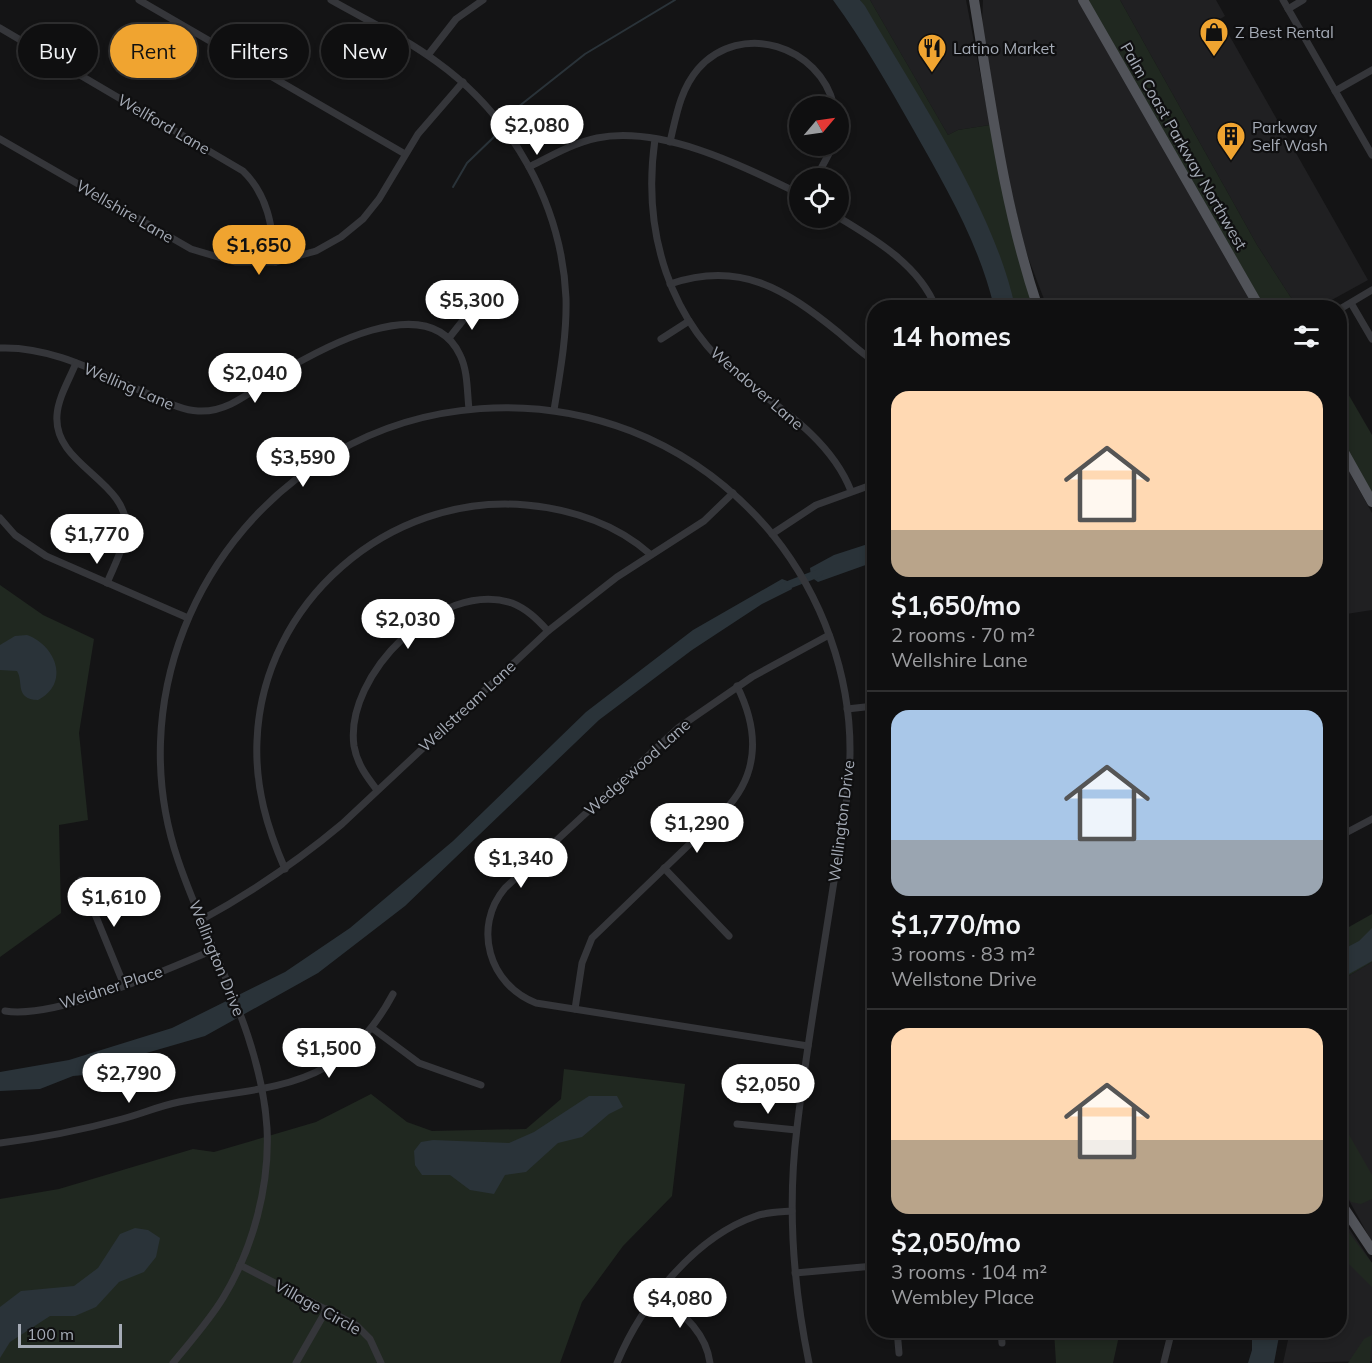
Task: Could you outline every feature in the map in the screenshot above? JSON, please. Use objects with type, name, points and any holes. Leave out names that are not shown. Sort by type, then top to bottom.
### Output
[{"type":"main road","name":"Palm Coast Parkway Northwest","points":[[1083,0],[1255,300]]},
{"type":"main road","points":[[975,5],[1002,176],[1020,252],[1035,300]]},
{"type":"main road","points":[[1347,457],[1372,502]]},
{"type":"main road","points":[[1347,1212],[1372,1250]]},
{"type":"street","points":[[139,0],[405,154]]},
{"type":"street","points":[[331,0],[428,55],[463,82],[495,117],[529,167],[544,198],[555,234],[566,297],[564,337],[554,410]]},
{"type":"street","points":[[428,55],[456,19],[483,0]]},
{"type":"street","points":[[1283,0],[1372,154]]},
{"type":"street","points":[[1288,9],[1303,0]]},
{"type":"street","name":"Wellford Lane","points":[[0,28],[243,171],[258,188],[267,207],[276,262]]},
{"type":"street","points":[[669,142],[683,93],[692,77],[710,58],[739,45],[769,44],[798,54],[822,77],[830,96]]},
{"type":"street","points":[[1335,91],[1372,70]]},
{"type":"street","name":"Wellshire Lane","points":[[0,139],[191,249],[213,258],[235,262],[276,262],[316,251],[353,228],[371,211],[405,154],[463,82]]},
{"type":"street","points":[[529,167],[570,147],[600,138],[625,136],[669,142],[720,158],[789,189]]},
{"type":"street","name":"Wendover Lane","points":[[655,139],[651,205],[659,253],[670,284],[689,321],[725,364],[818,441],[838,464],[851,491]]},
{"type":"street","points":[[849,225],[909,267],[926,287],[932,300]]},
{"type":"street","points":[[670,284],[712,274],[757,281],[810,311],[867,356]]},
{"type":"street","points":[[1347,305],[1372,290]]},
{"type":"street","points":[[1351,303],[1372,339]]},
{"type":"street","points":[[469,409],[462,361],[449,338],[472,309]]},
{"type":"street","points":[[661,339],[689,321]]},
{"type":"street","name":"Welling Lane","points":[[0,348],[39,351],[76,363],[179,407],[204,411],[233,404],[317,353],[376,330],[413,323],[430,327],[449,338]]},
{"type":"street","points":[[76,363],[58,407],[57,427],[66,447],[111,492],[124,513],[125,538],[106,583]]},
{"type":"street","name":"Wellington Drive","points":[[173,1363],[215,1311],[240,1265],[255,1224],[265,1168],[267,1127],[262,1088],[246,1029],[201,920],[169,831],[160,759],[168,678],[188,618],[208,578],[232,543],[262,508],[293,480],[334,453],[376,432],[434,415],[469,409],[554,410],[602,422],[642,436],[685,458],[733,493],[772,534],[795,566],[812,596],[829,635],[840,669],[847,709],[850,748],[846,801],[796,1130],[792,1211],[795,1273],[809,1363]]},
{"type":"street","points":[[772,534],[810,507],[867,486]]},
{"type":"street","name":"Wellstream Lane","points":[[201,920],[285,869],[325,838],[548,631],[650,554],[704,521],[733,493]]},
{"type":"street","points":[[285,869],[261,800],[257,755],[260,712],[270,672],[287,634],[309,600],[338,568],[375,541],[416,521],[464,507],[501,504],[547,507],[594,520],[628,536],[650,554]]},
{"type":"street","points":[[0,518],[34,549],[60,564],[188,618]]},
{"type":"street","points":[[377,790],[363,772],[357,756],[353,736],[355,720],[373,674],[406,635],[444,611],[471,602],[490,600],[506,602],[523,608],[548,631]]},
{"type":"street","name":"Wedgewood Lane","points":[[808,1046],[530,1001],[515,991],[501,977],[492,960],[488,941],[489,921],[495,903],[508,885],[654,748],[737,686],[829,635]]},
{"type":"street","points":[[575,1010],[582,963],[590,943],[728,807],[747,775],[752,752],[753,730],[748,709],[737,686]]},
{"type":"street","points":[[847,709],[867,707]]},
{"type":"street","points":[[1347,832],[1372,819]]},
{"type":"street","points":[[664,868],[729,936]]},
{"type":"street","points":[[81,880],[124,986]]},
{"type":"street","name":"Weidner Place","points":[[5,1011],[43,1008],[124,986],[213,950]]},
{"type":"street","points":[[0,1143],[70,1132],[178,1102],[262,1088],[302,1077],[328,1066],[372,1028],[393,994]]},
{"type":"street","points":[[372,1028],[419,1063],[481,1085]]},
{"type":"street","points":[[737,1124],[796,1130]]},
{"type":"street","points":[[617,1363],[634,1327],[657,1293],[688,1261],[733,1227],[762,1214],[792,1211]]},
{"type":"street","name":"Village Circle","points":[[240,1265],[361,1329],[374,1345],[381,1363]]},
{"type":"street","points":[[795,1273],[867,1267]]},
{"type":"street","points":[[657,1293],[696,1328],[707,1347],[710,1363]]},
{"type":"street","points":[[296,1363],[327,1309]]},
{"type":"street","points":[[898,1338],[899,1353]]},
{"type":"street","points":[[1002,1338],[1002,1343]]},
{"type":"street","points":[[1164,1362],[1170,1338]]},
{"type":"shaded area","points":[[833,0],[860,0],[865,6],[972,191],[1005,269],[1013,300],[992,300],[980,260],[949,193],[855,31]]},
{"type":"shaded area","points":[[860,0],[870,0],[948,135],[958,130],[990,125],[1009,222],[1032,300],[1012,300],[985,223],[958,166]]},
{"type":"shaded area","points":[[870,0],[966,0],[990,125],[958,130],[948,135]]},
{"type":"shaded area","points":[[983,0],[1078,0],[1252,300],[1044,300],[1026,252],[1004,161],[982,24]]},
{"type":"shaded area","points":[[1087,0],[1120,0],[1257,245],[1292,300],[1261,300]]},
{"type":"shaded area","points":[[1120,0],[1216,0],[1225,16],[1220,19],[1368,280],[1332,300],[1292,300],[1257,245]]},
{"type":"shaded area","points":[[1347,392],[1372,435],[1372,493],[1347,449]]},
{"type":"shaded area","points":[[1347,468],[1372,513],[1372,610],[1347,614]]},
{"type":"shaded area","points":[[867,544],[867,564],[818,582],[811,577],[810,568],[834,555]]},
{"type":"shaded area","points":[[782,579],[790,582],[792,589],[762,604],[692,650],[599,720],[405,906],[318,973],[205,1036],[143,1054],[124,1068],[109,1067],[95,1074],[73,1076],[40,1089],[0,1091],[0,1072],[69,1060],[172,1028],[285,972],[350,928],[453,841],[586,712],[693,630]]},
{"type":"shaded area","points":[[0,585],[43,615],[94,639],[79,733],[88,820],[59,825],[61,913],[0,957]]},
{"type":"shaded area","points":[[27,635],[46,648],[56,666],[54,685],[38,700],[30,699],[23,693],[17,671],[0,670],[0,645],[15,636]]},
{"type":"shaded area","points":[[1372,914],[1372,962],[1347,977],[1347,928]]},
{"type":"shaded area","points":[[1372,928],[1372,961],[1347,975],[1347,947],[1359,941]]},
{"type":"shaded area","points":[[1372,962],[1372,1242],[1347,1197],[1347,977]]},
{"type":"shaded area","points":[[564,1069],[685,1084],[672,1196],[623,1246],[582,1302],[560,1363],[0,1363],[0,1199],[59,1189],[193,1149],[214,1152],[316,1122],[371,1094],[407,1122],[432,1131],[526,1129],[561,1099]]},
{"type":"shaded area","points":[[589,1096],[617,1096],[623,1107],[609,1114],[582,1137],[558,1143],[526,1172],[505,1175],[494,1194],[470,1190],[450,1175],[422,1175],[415,1165],[414,1151],[421,1142],[433,1140],[509,1143],[534,1132]]},
{"type":"shaded area","points":[[1347,1131],[1372,1175],[1372,1199],[1361,1204],[1351,1202],[1347,1195]]},
{"type":"shaded area","points":[[1347,1226],[1372,1263],[1372,1361],[1283,1363],[1288,1338],[1347,1338]]},
{"type":"shaded area","points":[[135,1228],[148,1230],[160,1238],[156,1257],[144,1272],[119,1282],[96,1307],[75,1316],[50,1316],[10,1342],[0,1358],[0,1307],[21,1291],[74,1286],[98,1268],[120,1234]]},
{"type":"shaded area","points":[[1347,1230],[1372,1263],[1372,1287],[1347,1262]]},
{"type":"shaded area","points":[[1372,1335],[1370,1363],[1348,1363],[1364,1339]]},
{"type":"shaded area","points":[[1054,1338],[1118,1338],[1113,1363],[1056,1363]]},
{"type":"shaded area","points":[[1252,1338],[1279,1338],[1274,1363],[1248,1363],[1252,1350]]},
{"type":"waterway","points":[[513,111],[585,54],[675,0]]},
{"type":"waterway","points":[[453,187],[467,163],[497,134]]},
{"type":"waterway","points":[[783,587],[819,573]]},
{"type":"place","name":"Z Best Rental","points":[[1214,58]]},
{"type":"place","name":"Latino Market","points":[[932,74]]},
{"type":"place","name":"Parkway Self Wash","points":[[1231,162]]}]
